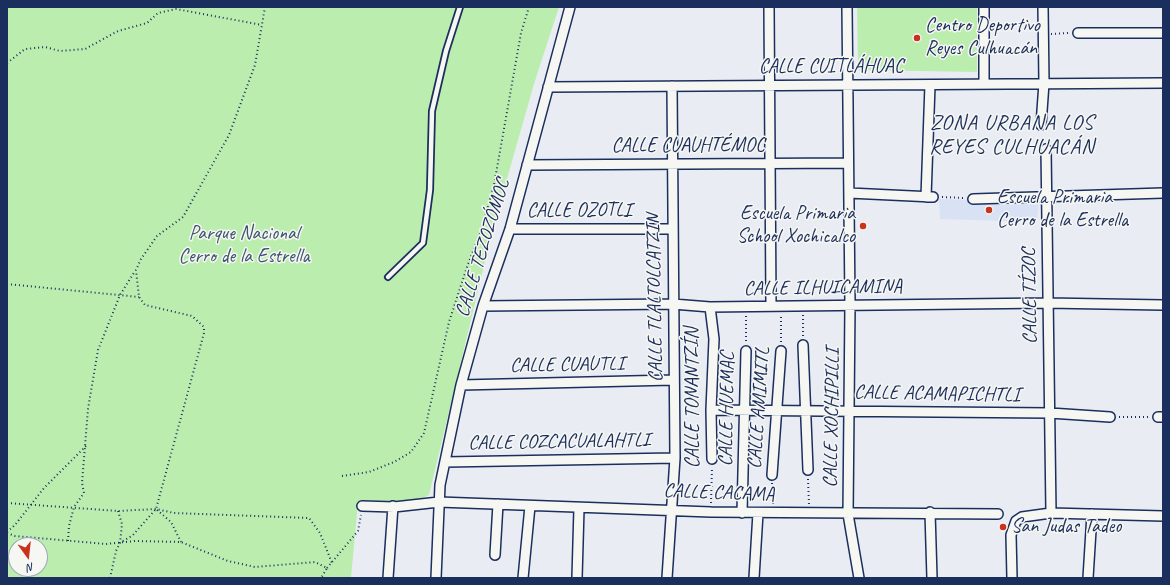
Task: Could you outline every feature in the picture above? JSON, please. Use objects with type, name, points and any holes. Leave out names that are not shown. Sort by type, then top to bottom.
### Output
[{"type":"street","name":"CALLE TEZOZÓMOC","points":[[436,578],[440,485],[461,385],[483,306],[510,229],[570,7]]},
{"type":"street","points":[[769,7],[771,306]]},
{"type":"street","name":"CALLE XOCHIPILLI","points":[[847,7],[851,410],[848,514],[859,578]]},
{"type":"street","points":[[984,7],[984,84]]},
{"type":"street","points":[[1041,125],[1044,83],[1043,7]]},
{"type":"street","points":[[1078,33],[1163,33]]},
{"type":"street","name":"CALLE CUITLÁHUAC","points":[[548,87],[1163,83]]},
{"type":"street","points":[[848,193],[930,197],[930,84]]},
{"type":"street","name":"CALLE TLALTOLCATZIN","points":[[667,578],[675,458],[672,304],[672,86]]},
{"type":"street","name":"CALLE TÍZOC","points":[[1046,149],[1051,513]]},
{"type":"street","name":"CALLE CUAUHTÉMOC","points":[[527,166],[848,163]]},
{"type":"street","points":[[973,199],[1047,195],[1163,193]]},
{"type":"street","name":"CALLE OZOTLI","points":[[510,229],[672,229]]},
{"type":"street","name":"CALLE ILHUICAMINA","points":[[483,306],[672,304],[710,307],[746,307],[782,305],[850,306],[1047,303],[1163,305]]},
{"type":"street","name":"CALLE TONANTZÍN","points":[[710,307],[714,340],[711,410],[712,459]]},
{"type":"street","points":[[803,345],[808,470]]},
{"type":"street","name":"CALLE HUEMAC","points":[[742,513],[746,350]]},
{"type":"street","name":"CALLE AMIMITL","points":[[772,475],[781,351]]},
{"type":"street","name":"CALLE CUAUTLI","points":[[461,385],[673,380]]},
{"type":"street","name":"CALLE ACAMAPICHTLI","points":[[711,410],[851,410],[1050,413],[1110,417]]},
{"type":"street","name":"CALLE COZCACUALAHTLI","points":[[445,462],[675,458]]},
{"type":"street","name":"CALLE CACAMA","points":[[362,506],[393,506],[439,502],[742,513],[848,514],[930,512],[998,514]]},
{"type":"street","points":[[495,555],[498,504]]},
{"type":"street","points":[[388,578],[393,506]]},
{"type":"street","points":[[523,578],[530,506]]},
{"type":"street","points":[[577,578],[579,508]]},
{"type":"street","points":[[930,512],[932,578]]},
{"type":"street","points":[[754,578],[758,513]]},
{"type":"street","points":[[1012,578],[1011,535],[1013,525],[1022,517],[1051,513],[1163,516]]},
{"type":"street","points":[[1088,578],[1092,514]]},
{"type":"lane","points":[[388,277],[423,243],[430,190],[432,111],[446,51],[460,7]]},
{"type":"path","points":[[68,541],[69,526],[74,507],[84,493],[82,483],[88,409],[98,350],[120,295],[136,270],[141,259],[157,236],[183,217],[229,135],[255,65],[264,7]]},
{"type":"path","points":[[342,476],[369,472],[394,462],[411,452],[424,433],[449,322],[467,267],[482,228],[494,184],[521,33],[529,7]]},
{"type":"path","points":[[7,63],[25,49],[45,47],[60,51],[85,50],[118,31],[147,23],[158,13],[176,9],[262,25]]},
{"type":"path","points":[[1043,34],[1078,33]]},
{"type":"path","points":[[930,197],[973,199]]},
{"type":"path","points":[[120,542],[133,535],[156,509],[204,333],[204,327],[192,316],[145,306],[139,297],[136,270]]},
{"type":"path","points":[[7,284],[139,297]]},
{"type":"path","name":"CALLE AMIMITL","points":[[781,351],[782,305]]},
{"type":"path","points":[[802,306],[803,345]]},
{"type":"path","name":"CALLE HUEMAC","points":[[746,307],[746,350]]},
{"type":"path","points":[[1110,417],[1160,417]]},
{"type":"path","points":[[86,446],[44,488],[15,525],[7,532],[16,536],[106,544],[135,541],[181,542],[228,561],[254,567],[315,562],[327,568]]},
{"type":"path","name":"CALLE TONANTZÍN","points":[[711,512],[712,459]]},
{"type":"path","points":[[808,470],[810,514]]},
{"type":"path","name":"CALLE AMIMITL","points":[[772,475],[774,513]]},
{"type":"path","points":[[7,503],[118,511],[156,509],[174,513],[309,518],[320,533],[332,563]]},
{"type":"path","points":[[322,578],[327,568],[358,531],[362,506]]},
{"type":"path","points":[[156,509],[171,522],[181,542]]},
{"type":"path","points":[[110,578],[116,551],[120,542],[122,524],[118,511]]},
{"type":"shaded area","name":"Escuela Primaria Cerro de la Estrella","points":[[939,199],[1039,201],[1037,222],[940,219]]},
{"type":"green space","name":"Parque Nacional Cerro de la Estrella","points":[[7,7],[559,7],[534,84],[493,228],[429,495],[413,502],[358,503],[351,578],[7,578]]},
{"type":"green space","name":"Centro Deportivo Reyes Culhuacán","points":[[857,7],[977,7],[977,72],[858,70]]},
{"type":"place","name":"Centro Deportivo Reyes Culhuacán","points":[[917,38]]},
{"type":"place","name":"Escuela Primaria Cerro de la Estrella","points":[[989,210]]},
{"type":"place","name":"Escuela Primaria School Xochicalco","points":[[863,226]]},
{"type":"place","name":"San Judas Tadeo","points":[[1003,527]]},
{"type":"district","name":"ZONA URBANA LOS REYES CULHUACÁN","points":[[1012,135]]}]
